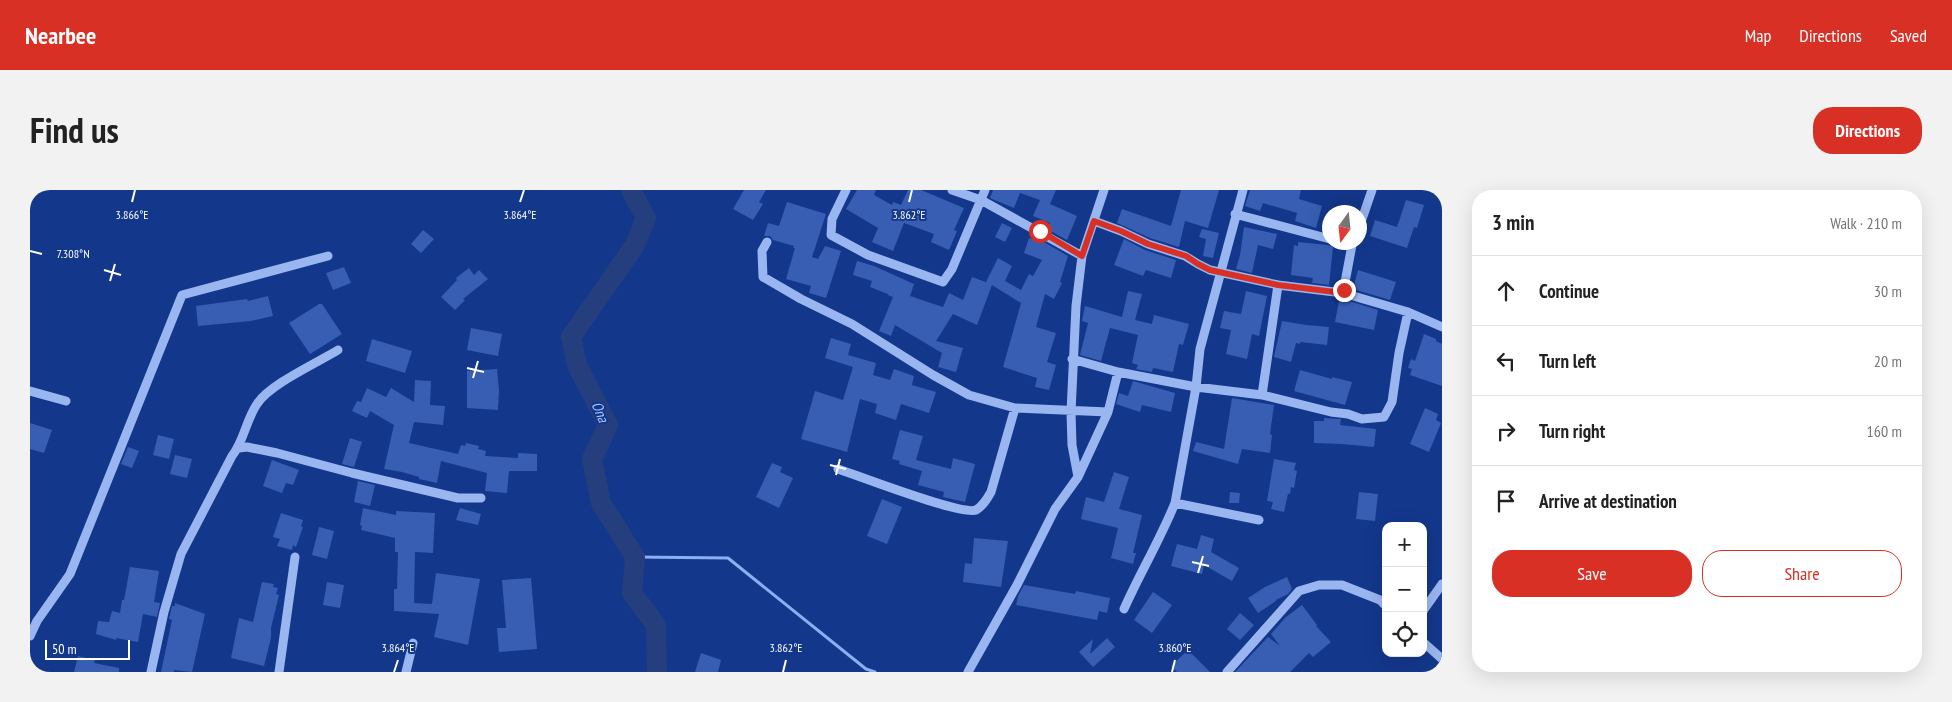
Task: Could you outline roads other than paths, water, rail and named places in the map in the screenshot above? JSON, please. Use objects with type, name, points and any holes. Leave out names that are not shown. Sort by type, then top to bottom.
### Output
[{"type":"street","points":[[846,190],[832,219],[831,235],[868,255],[943,282],[952,269],[985,190]]},
{"type":"street","points":[[952,190],[981,200],[1082,256]]},
{"type":"street","points":[[1078,477],[1072,445],[1071,412],[1076,306],[1082,256],[1104,190]]},
{"type":"street","points":[[1124,609],[1161,536],[1175,503],[1196,387],[1200,350],[1242,190]]},
{"type":"street","points":[[1367,205],[1372,190]]},
{"type":"street","points":[[1235,214],[1322,237]]},
{"type":"street","points":[[1094,221],[1148,244],[1186,256],[1210,270],[1278,285],[1343,293],[1408,312],[1442,327]]},
{"type":"street","points":[[767,242],[762,251],[763,277],[801,299],[852,324],[933,375],[969,394],[1015,408],[1071,412],[1108,412]]},
{"type":"street","points":[[1343,293],[1349,250]]},
{"type":"street","points":[[30,636],[37,621],[70,574],[182,295],[328,256]]},
{"type":"street","points":[[1262,395],[1278,285]]},
{"type":"street","points":[[1072,359],[1118,372],[1196,387],[1262,395],[1331,412],[1348,414],[1362,419],[1384,417],[1392,402],[1399,353],[1408,312]]},
{"type":"street","points":[[151,672],[164,612],[181,554],[232,456],[239,448],[258,403],[271,389],[338,350]]},
{"type":"street","points":[[968,672],[1017,584],[1055,509],[1078,477],[1108,412],[1118,372]]},
{"type":"street","points":[[30,392],[66,401]]},
{"type":"street","points":[[838,469],[948,506],[968,511],[976,510],[984,504],[991,492],[1015,408]]},
{"type":"street","points":[[239,448],[247,447],[276,453],[458,498],[482,498]]},
{"type":"street","points":[[1175,503],[1259,520]]},
{"type":"street","points":[[279,672],[295,557]]},
{"type":"street","points":[[1427,605],[1442,584]]},
{"type":"street","points":[[1227,672],[1298,591],[1320,585],[1342,585],[1382,602]]},
{"type":"street","points":[[406,672],[413,643]]},
{"type":"street","points":[[1427,646],[1442,659]]},
{"type":"waterway","name":"Ona","points":[[631,190],[646,218],[635,245],[571,337],[577,365],[608,425],[592,459],[601,503],[635,557],[632,593],[656,625],[657,672]]},
{"type":"waterway","points":[[635,557],[728,558],[866,669],[875,672]]}]
